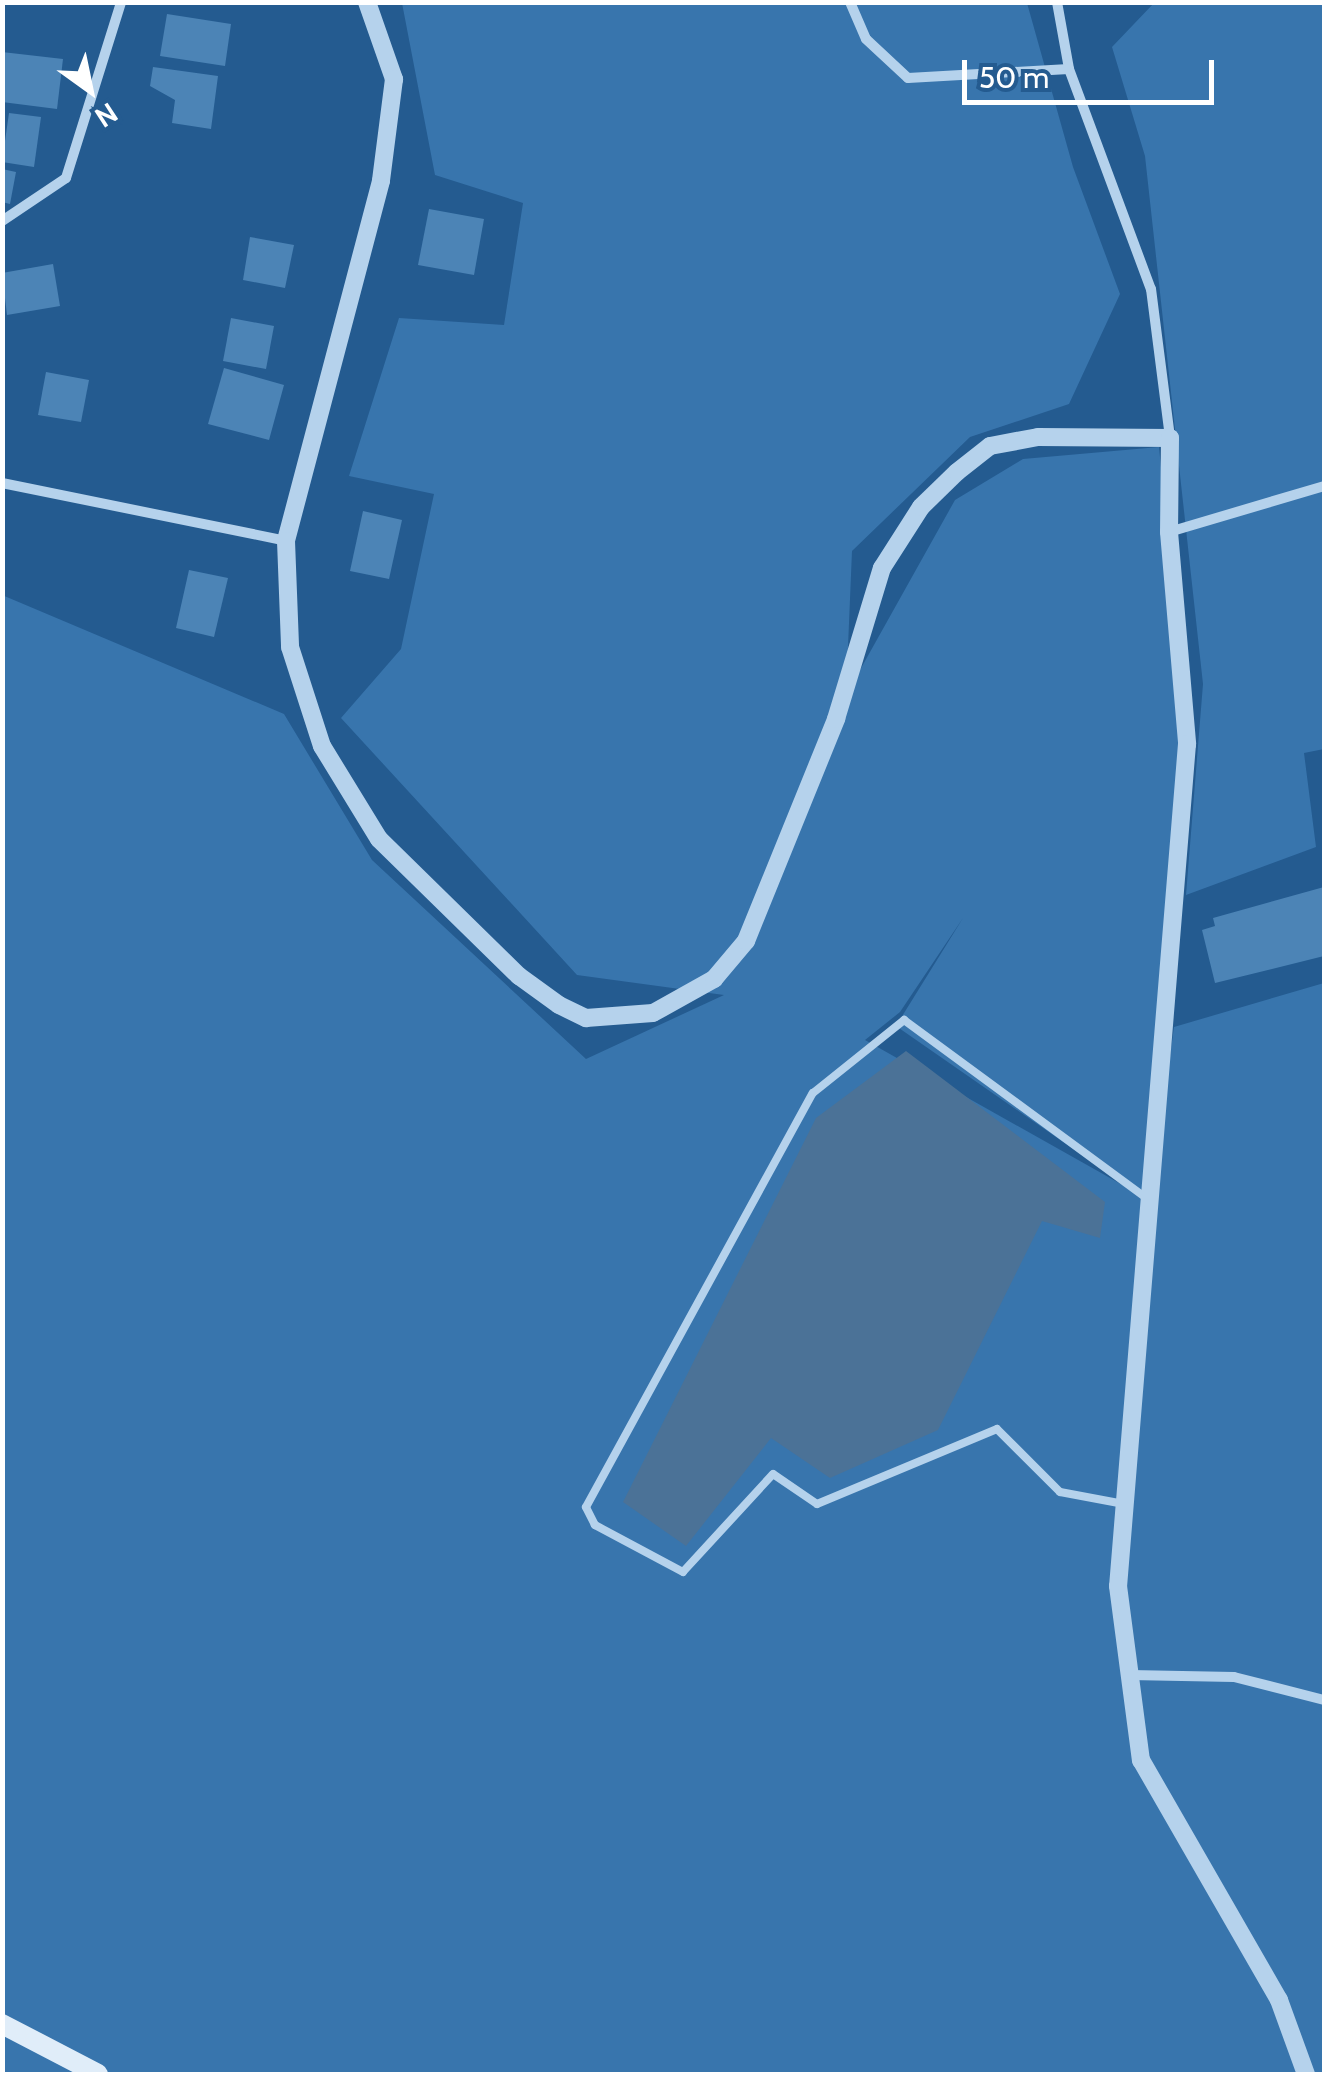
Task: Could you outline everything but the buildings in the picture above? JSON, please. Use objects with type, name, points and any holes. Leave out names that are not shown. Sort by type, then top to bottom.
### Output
[{"type":"main road","points":[[2,2024],[98,2074]]},
{"type":"street","points":[[2,220],[66,178],[121,2]]},
{"type":"street","points":[[367,2],[394,80],[381,181],[286,541],[299,687],[322,746],[379,838],[519,976],[559,1004],[586,1018],[653,1013],[714,979],[746,941],[836,719],[882,568],[921,507],[990,446],[1038,437],[1170,438]]},
{"type":"street","points":[[850,2],[866,38],[908,78],[1069,68]]},
{"type":"street","points":[[1057,2],[1069,68],[1151,289],[1170,438],[1169,532],[1188,744],[1118,1586],[1141,1760],[1279,2000],[1306,2074]]},
{"type":"street","points":[[2,483],[286,541]]},
{"type":"street","points":[[1169,532],[1324,486]]},
{"type":"street","points":[[1130,1675],[1234,1678],[1324,1700]]},
{"type":"lane","points":[[1124,1504],[1060,1492],[997,1430],[817,1504],[773,1474],[683,1572],[595,1525],[586,1507],[814,1093],[904,1020],[1150,1200]]},
{"type":"shaded area","points":[[402,3],[1027,3],[1073,167],[1120,294],[1069,404],[970,437],[852,551],[846,695],[955,500],[1023,459],[1159,447],[1183,689],[1153,1181],[1174,1027],[1324,983],[1324,2074],[3,2074],[2,595],[284,714],[372,860],[586,1059],[724,995],[577,975],[341,718],[401,649],[434,494],[349,476],[399,318],[504,325],[523,203],[435,175]],"holes":[[[963,918],[896,1026],[1135,1192],[865,1040],[900,1012]]]},
{"type":"shaded area","points":[[1154,3],[1324,3],[1324,749],[1304,753],[1316,847],[1186,895],[1203,684],[1145,156],[1112,47]]},
{"type":"shaded area","points":[[906,1051],[1105,1202],[1100,1238],[1042,1221],[938,1430],[830,1478],[771,1438],[686,1546],[623,1502],[816,1118]]}]
